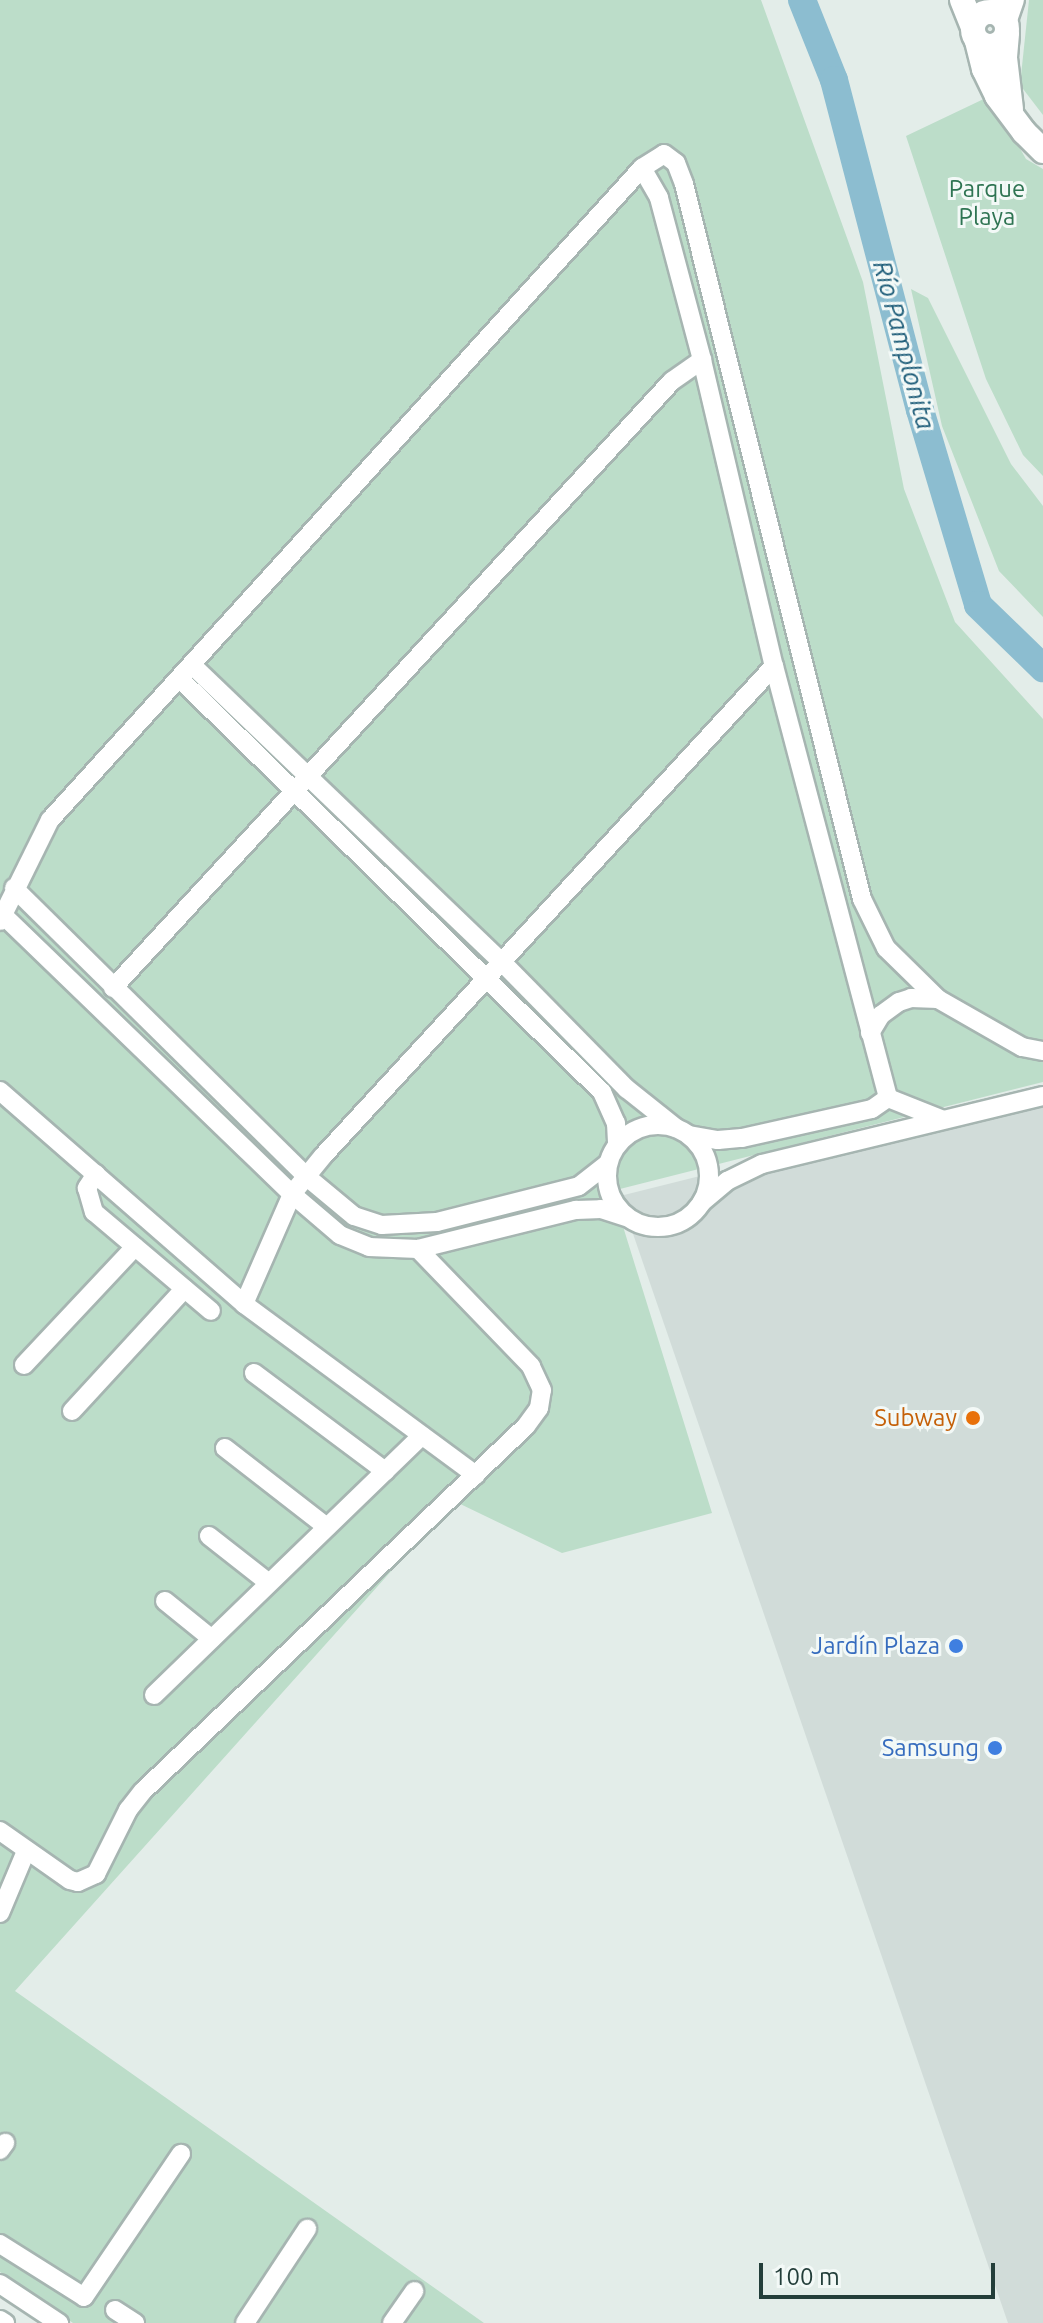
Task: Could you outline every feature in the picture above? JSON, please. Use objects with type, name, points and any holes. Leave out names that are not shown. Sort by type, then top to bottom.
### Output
[{"type":"main road","points":[[962,0],[990,82],[1016,122],[1043,151]]},
{"type":"main road","points":[[975,34],[983,14],[1000,11],[1006,79],[1016,122]]},
{"type":"street","points":[[1043,1051],[1022,1047],[938,999],[886,948],[862,899],[684,184],[676,163],[664,154],[642,168],[50,820],[1,918],[292,1194],[340,1235],[369,1247],[418,1249],[576,1210],[601,1209],[648,1227],[672,1226],[693,1214],[727,1181],[762,1164],[1043,1096]]},
{"type":"street","points":[[642,168],[659,198],[702,360],[774,666],[888,1098]]},
{"type":"street","points":[[113,988],[672,381],[702,360]]},
{"type":"street","points":[[244,1304],[292,1194],[774,666]]},
{"type":"street","points":[[186,672],[308,776],[502,962],[627,1089],[699,1146],[709,1173],[702,1202]]},
{"type":"street","points":[[14,888],[307,1177],[354,1216],[382,1225],[437,1222],[579,1186],[607,1164],[617,1144],[616,1123],[602,1092],[295,791],[186,672]]},
{"type":"street","points":[[870,1033],[881,1015],[899,1002],[911,998],[938,999]]},
{"type":"street","points":[[0,1091],[244,1304],[476,1475]]},
{"type":"street","points":[[617,1144],[644,1127],[718,1140],[742,1138],[872,1109],[888,1098]]},
{"type":"street","points":[[888,1098],[941,1119]]},
{"type":"street","points":[[607,1164],[609,1193],[626,1217]]},
{"type":"street","points":[[96,1174],[87,1188],[89,1204],[211,1311]]},
{"type":"street","points":[[452,1284],[448,1263],[456,1242]]},
{"type":"street","points":[[24,1365],[135,1247]]},
{"type":"street","points":[[0,1831],[70,1880],[78,1882],[96,1874],[128,1810],[143,1791],[476,1475],[526,1426],[539,1408],[542,1390],[531,1366],[418,1249]]},
{"type":"street","points":[[72,1411],[184,1289]]},
{"type":"street","points":[[254,1373],[385,1471]]},
{"type":"street","points":[[154,1695],[422,1435]]},
{"type":"street","points":[[225,1448],[327,1527]]},
{"type":"street","points":[[209,1536],[269,1583]]},
{"type":"street","points":[[165,1601],[212,1639]]},
{"type":"street","points":[[0,1913],[26,1851]]},
{"type":"street","points":[[0,2244],[84,2297],[181,2154]]},
{"type":"street","points":[[245,2323],[307,2229]]},
{"type":"street","points":[[0,2284],[59,2323]]},
{"type":"street","points":[[392,2323],[414,2291]]},
{"type":"street","points":[[115,2310],[135,2323]]},
{"type":"street","points":[[0,2320],[5,2323]]},
{"type":"shaded area","name":"Jardín Plaza","points":[[1043,1090],[1043,2323],[1008,2323],[620,1196]]},
{"type":"green space","points":[[0,0],[761,0],[863,282],[904,489],[955,622],[1043,719],[1043,1082],[612,1191],[712,1513],[562,1553],[454,1501],[15,1991],[484,2323],[73,2323],[0,2272]]},
{"type":"green space","points":[[1029,0],[1043,0],[1043,115],[1020,85]]},
{"type":"green space","name":"Parque Playa","points":[[990,96],[1026,159],[1043,169],[1043,476],[1023,455],[986,379],[906,136]]},
{"type":"green space","points":[[911,289],[928,298],[1011,464],[1043,506],[1043,617],[999,571],[942,426]]},
{"type":"waterway","name":"Río Pamplonita","points":[[802,0],[834,80],[920,410],[978,605],[1043,668]]},
{"type":"place","name":"Subway","points":[[973,1418]]},
{"type":"place","name":"Jardín Plaza","points":[[956,1646]]},
{"type":"place","name":"Samsung","points":[[995,1748]]}]
